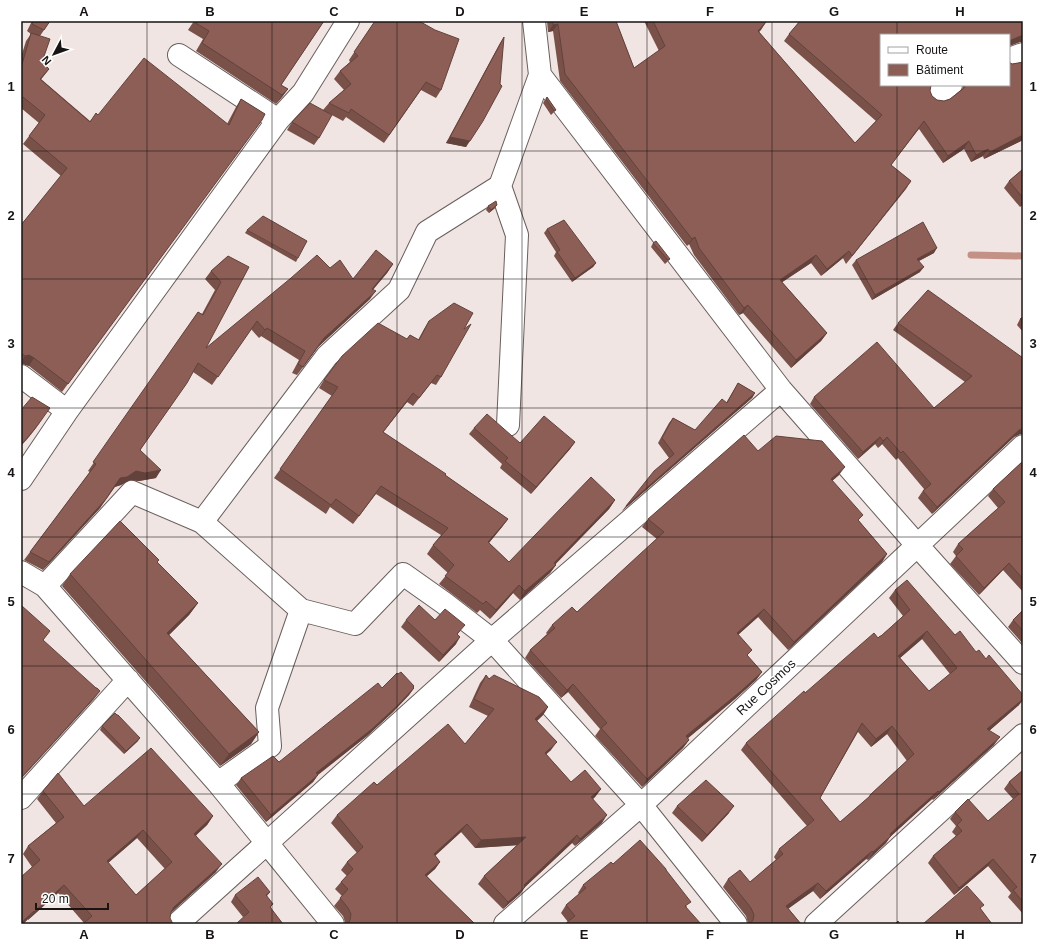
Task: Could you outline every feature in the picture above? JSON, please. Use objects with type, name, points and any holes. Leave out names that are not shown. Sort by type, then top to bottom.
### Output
[{"type":"street","points":[[21,479],[67,411],[278,120],[303,93],[348,21]]},
{"type":"street","points":[[202,522],[327,356],[399,290],[427,232],[500,186],[540,75],[534,21]]},
{"type":"street","points":[[1010,59],[1023,54]]},
{"type":"street","points":[[179,55],[278,120]]},
{"type":"street","points":[[540,75],[780,390],[1023,663]]},
{"type":"street","points":[[500,186],[517,236],[508,425]]},
{"type":"street","points":[[21,376],[67,411]]},
{"type":"street","points":[[177,924],[492,640],[780,390]]},
{"type":"street","name":"Rue Cosmos","points":[[505,924],[641,805],[1023,446]]},
{"type":"street","points":[[45,586],[132,492],[202,522],[301,610],[355,624],[403,574],[492,640],[641,805],[736,924]]},
{"type":"street","points":[[21,572],[45,586],[218,783],[333,924]]},
{"type":"street","points":[[218,783],[270,746],[267,708],[301,610]]},
{"type":"street","points":[[21,798],[128,680]]},
{"type":"street","points":[[816,924],[1023,735]]},
{"type":"building","points":[[33,21],[50,21],[44,30],[32,24]]},
{"type":"building","points":[[324,21],[281,85],[288,89],[282,95],[202,43],[209,31],[194,22]]},
{"type":"building","points":[[375,21],[419,21],[435,30],[459,39],[441,90],[426,82],[389,135],[351,109],[349,113],[329,103],[351,84],[340,71],[358,56],[354,52]]},
{"type":"building","points":[[553,21],[616,21],[634,68],[665,46],[653,21],[765,21],[766,22],[758,31],[855,143],[882,115],[789,34],[800,21],[1023,21],[1023,35],[1010,41],[1010,34],[880,34],[880,86],[931,86],[930,91],[932,96],[937,100],[944,101],[950,99],[965,86],[1010,86],[1010,63],[1012,64],[1023,62],[1023,135],[990,152],[988,149],[976,155],[969,141],[948,156],[924,121],[891,165],[911,181],[852,256],[849,251],[827,269],[816,255],[780,280],[827,333],[796,360],[748,305],[744,308],[699,248],[695,237],[692,239],[565,74],[558,24],[553,25]]},
{"type":"building","points":[[31,33],[50,39],[42,62],[49,69],[40,79],[90,122],[96,113],[98,115],[144,58],[229,125],[241,99],[265,114],[68,384],[34,358],[29,355],[25,356],[21,353],[21,225],[67,168],[29,136],[45,115],[23,97],[21,99],[21,68]]},
{"type":"building","points":[[504,37],[500,84],[502,86],[470,141],[450,137]]},
{"type":"building","points":[[547,97],[556,110],[554,111],[546,99]]},
{"type":"building","points":[[310,103],[332,115],[319,138],[292,122]]},
{"type":"building","points":[[1023,169],[1023,198],[1009,181]]},
{"type":"building","points":[[496,201],[497,205],[491,210],[488,206]]},
{"type":"building","points":[[263,216],[307,241],[298,258],[247,230]]},
{"type":"building","points":[[564,220],[596,263],[575,278],[557,252],[560,250],[547,229]]},
{"type":"building","points":[[923,222],[937,248],[917,259],[924,267],[875,295],[856,260]]},
{"type":"building","points":[[656,241],[670,259],[668,260],[653,243]]},
{"type":"building","points":[[376,250],[393,264],[372,289],[376,291],[324,338],[303,367],[298,364],[305,351],[267,328],[265,330],[257,321],[218,377],[198,363],[187,383],[140,450],[161,470],[145,473],[136,471],[127,477],[120,478],[106,499],[49,562],[30,552],[96,464],[93,462],[198,312],[203,315],[221,282],[211,271],[228,256],[249,267],[206,348],[317,255],[330,268],[340,260],[353,279]]},
{"type":"building","points":[[928,290],[1023,358],[1023,428],[1019,430],[937,507],[923,491],[931,484],[903,451],[901,453],[887,437],[883,441],[880,437],[863,452],[814,397],[877,342],[934,408],[972,376],[898,323]]},
{"type":"building","points":[[454,303],[473,313],[464,329],[471,324],[441,377],[437,375],[419,398],[413,393],[383,432],[446,474],[445,475],[508,519],[488,542],[509,562],[591,477],[615,500],[554,563],[556,565],[525,591],[519,585],[496,610],[486,601],[483,604],[445,576],[454,565],[433,545],[448,528],[381,486],[359,516],[336,499],[331,505],[280,469],[338,387],[324,380],[342,356],[378,323],[407,339],[410,335],[419,340],[429,321]]},
{"type":"building","points":[[738,383],[755,393],[626,506],[654,471],[674,454],[662,438],[673,418],[695,430],[722,399],[727,403]]},
{"type":"building","points":[[32,397],[50,408],[21,445],[21,410]]},
{"type":"building","points":[[487,414],[520,443],[544,416],[575,442],[536,487],[505,461],[508,458],[474,428]]},
{"type":"building","points":[[744,435],[758,451],[776,436],[822,441],[845,467],[831,479],[863,515],[858,520],[887,554],[794,642],[764,609],[737,633],[752,650],[747,655],[762,672],[686,736],[689,740],[647,779],[601,728],[607,723],[573,684],[567,690],[530,650],[555,628],[552,625],[572,607],[577,612],[664,532],[648,519]]},
{"type":"building","points":[[1023,461],[1023,579],[1009,563],[984,588],[956,556],[963,549],[958,544],[1005,502],[993,489]]},
{"type":"building","points":[[120,521],[159,560],[157,562],[198,603],[167,633],[259,732],[229,754],[70,574]]},
{"type":"building","points":[[907,580],[955,635],[960,631],[976,652],[979,650],[986,659],[989,655],[1023,695],[1023,699],[987,729],[1000,737],[890,834],[891,836],[873,852],[872,851],[826,891],[818,883],[786,906],[801,924],[752,924],[754,915],[751,908],[728,879],[740,870],[750,882],[783,854],[779,849],[814,820],[746,743],[804,691],[805,693],[874,633],[878,638],[910,610],[895,590]],"holes":[[[927,631],[957,668],[929,691],[898,656]],[[862,723],[876,739],[892,726],[914,754],[840,822],[820,798]]]},
{"type":"building","points":[[419,605],[435,620],[445,609],[465,625],[457,634],[460,637],[443,655],[406,620]]},
{"type":"building","points":[[22,606],[50,631],[43,640],[100,691],[21,778],[21,607]]},
{"type":"building","points":[[1023,610],[1023,631],[1013,620]]},
{"type":"building","points":[[401,672],[414,686],[414,688],[372,729],[316,773],[318,775],[271,815],[241,778],[273,756],[279,762],[378,683],[382,688],[397,673],[398,674]]},
{"type":"building","points":[[486,675],[489,679],[494,675],[539,697],[548,707],[535,719],[557,742],[545,753],[571,782],[585,770],[601,789],[591,797],[607,815],[580,839],[577,835],[508,902],[484,876],[526,837],[481,840],[467,824],[434,854],[440,862],[425,875],[474,923],[473,924],[348,924],[351,914],[340,898],[348,889],[341,882],[353,869],[347,862],[363,847],[337,815],[374,782],[377,785],[448,724],[465,744],[494,709],[474,699]]},
{"type":"building","points":[[115,713],[140,738],[126,751],[102,726]]},
{"type":"building","points":[[151,748],[213,816],[194,834],[222,864],[174,907],[170,918],[173,924],[83,924],[92,916],[64,885],[21,923],[21,877],[40,860],[28,846],[64,817],[43,791],[58,773],[84,806]],"holes":[[[143,830],[172,862],[136,895],[107,861]]]},
{"type":"building","points":[[1023,770],[1023,902],[1013,890],[1017,887],[993,859],[959,888],[933,856],[962,831],[957,825],[962,820],[955,812],[968,799],[988,821],[1019,794],[1009,782]]},
{"type":"building","points":[[706,780],[734,806],[707,835],[677,806]]},
{"type":"building","points":[[640,840],[666,869],[691,902],[685,906],[701,924],[565,924],[575,916],[566,905],[586,888],[583,885],[611,862],[613,864]]},
{"type":"building","points":[[258,877],[270,892],[266,895],[273,904],[270,907],[283,924],[236,924],[249,912],[235,895]]},
{"type":"building","points":[[967,886],[984,905],[980,908],[992,924],[923,924]]},
{"type":"waterway","points":[[971,255],[1023,256]]}]
